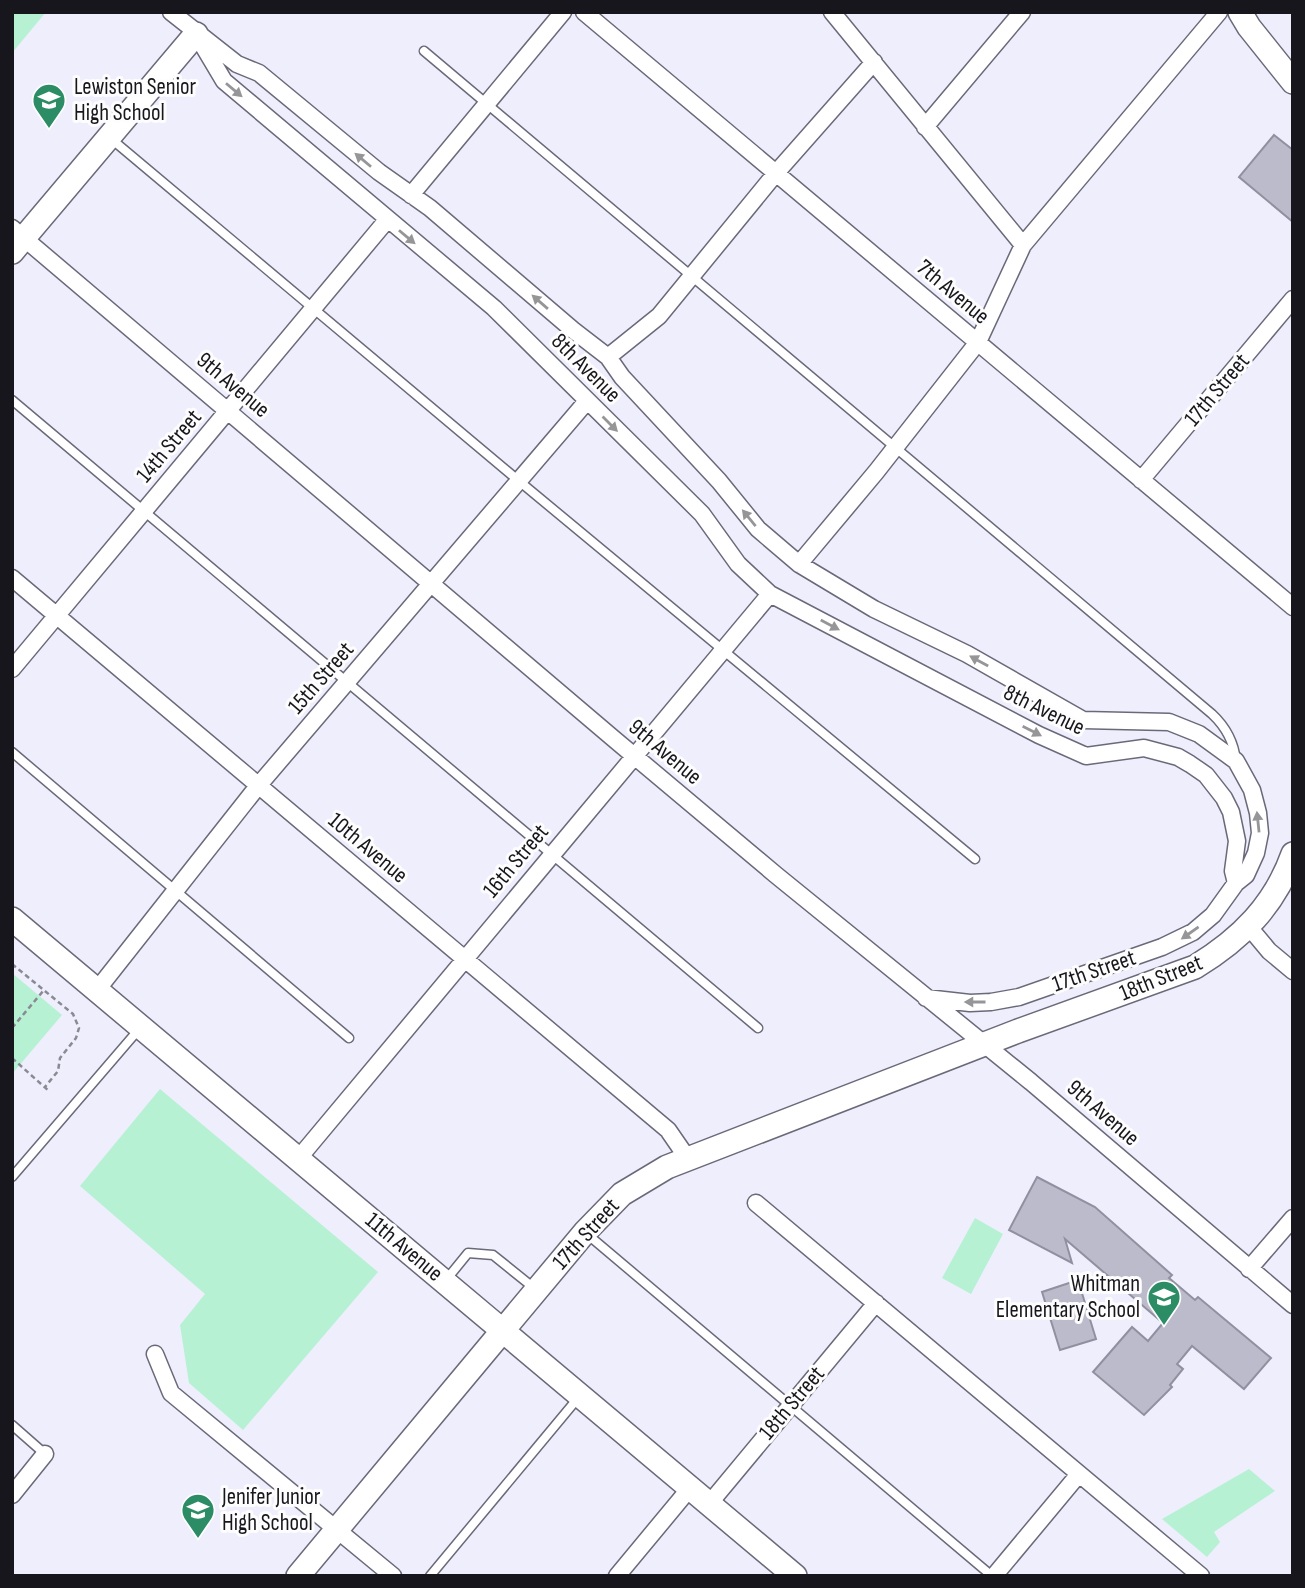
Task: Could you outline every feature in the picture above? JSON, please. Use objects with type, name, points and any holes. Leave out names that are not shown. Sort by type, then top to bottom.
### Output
[{"type":"main road","points":[[1240,12],[1293,82]]},
{"type":"main road","points":[[16,239],[109,137],[196,34]]},
{"type":"main road","name":"18th Street","points":[[985,1046],[1018,1031],[1195,967],[1226,947],[1249,927],[1276,891],[1293,854]]},
{"type":"main road","name":"11th Avenue","points":[[12,919],[795,1576]]},
{"type":"main road","name":"17th Street","points":[[298,1576],[585,1232],[622,1194],[658,1172],[688,1159],[985,1046]]},
{"type":"street","name":"8th Avenue","points":[[171,12],[237,64],[259,73],[379,172],[430,208],[608,357],[622,377],[719,481],[758,529],[799,564],[874,609],[967,654],[1083,720],[1169,722],[1199,734],[1236,761],[1252,790],[1260,833],[1256,853],[1246,875],[1236,883],[1233,871],[1237,841],[1231,812],[1224,798],[1206,775],[1190,764],[1178,757],[1144,748],[1086,756],[1039,735],[770,594],[738,564],[702,514],[494,309],[224,82],[196,34]]},
{"type":"street","points":[[411,195],[563,12]]},
{"type":"street","name":"7th Avenue","points":[[584,12],[1293,607]]},
{"type":"street","points":[[925,127],[1022,12]]},
{"type":"street","points":[[799,564],[978,342],[1023,245],[1219,12]]},
{"type":"street","points":[[836,14],[1023,245]]},
{"type":"street","points":[[608,357],[659,316],[776,173],[874,62]]},
{"type":"street","name":"14th Street","points":[[12,669],[387,220]]},
{"type":"street","name":"9th Avenue","points":[[16,239],[229,411],[634,756],[1031,1082],[1293,1306]]},
{"type":"street","name":"17th Street","points":[[1141,480],[1293,299]]},
{"type":"street","name":"15th Street","points":[[97,990],[258,786],[587,401]]},
{"type":"street","name":"10th Avenue","points":[[12,578],[668,1130],[688,1159]]},
{"type":"street","name":"16th Street","points":[[298,1159],[770,594]]},
{"type":"street","name":"17th Street","points":[[926,998],[970,1003],[1019,997],[1162,947],[1180,940],[1213,915],[1236,883]]},
{"type":"street","points":[[1249,927],[1269,951],[1293,971]]},
{"type":"street","points":[[756,1203],[1198,1575]]},
{"type":"street","points":[[1249,1269],[1293,1218]]},
{"type":"street","name":"18th Street","points":[[709,1504],[876,1303]]},
{"type":"street","points":[[155,1354],[172,1393],[393,1576]]},
{"type":"street","points":[[12,1495],[45,1454]]},
{"type":"street","points":[[993,1576],[1079,1474]]},
{"type":"street","points":[[617,1576],[690,1488]]},
{"type":"lane","points":[[424,51],[1220,721],[1232,741],[1236,761]]},
{"type":"lane","points":[[109,137],[975,859]]},
{"type":"lane","points":[[12,400],[758,1028]]},
{"type":"lane","points":[[12,752],[177,889],[349,1038]]},
{"type":"lane","points":[[12,1177],[141,1027]]},
{"type":"lane","points":[[585,1232],[993,1576]]},
{"type":"lane","points":[[445,1282],[468,1253],[493,1255],[536,1290]]},
{"type":"lane","points":[[430,1576],[580,1395]]},
{"type":"lane","points":[[12,1425],[45,1454]]},
{"type":"path","points":[[12,964],[73,1014],[79,1028],[76,1038],[60,1058],[58,1071],[45,1087]]},
{"type":"path","points":[[12,1028],[44,990]]},
{"type":"path","points":[[12,1058],[50,1091]]},
{"type":"green space","points":[[12,12],[46,12],[12,53]]},
{"type":"green space","points":[[12,973],[62,1015],[12,1074]]},
{"type":"green space","points":[[160,1089],[378,1272],[243,1430],[189,1383],[180,1325],[205,1294],[80,1186]]},
{"type":"green space","points":[[975,1218],[1003,1234],[971,1294],[942,1278]]},
{"type":"green space","points":[[1249,1469],[1275,1491],[1214,1532],[1220,1542],[1207,1557],[1162,1519]]},
{"type":"building","points":[[1274,135],[1293,150],[1293,222],[1239,177]]},
{"type":"building","points":[[1037,1177],[1095,1207],[1172,1275],[1169,1278],[1195,1300],[1198,1297],[1271,1358],[1244,1389],[1192,1346],[1177,1364],[1183,1369],[1170,1385],[1172,1387],[1144,1415],[1093,1372],[1132,1327],[1148,1341],[1163,1323],[1065,1239],[1072,1263],[1009,1230]]},
{"type":"building","points":[[1078,1280],[1096,1339],[1060,1350],[1042,1292]]},
{"type":"place","name":"Lewiston Senior High School","points":[[49,130]]},
{"type":"place","name":"Whitman Elementary School","points":[[1164,1327]]},
{"type":"place","name":"Jenifer Junior High School","points":[[198,1540]]}]
